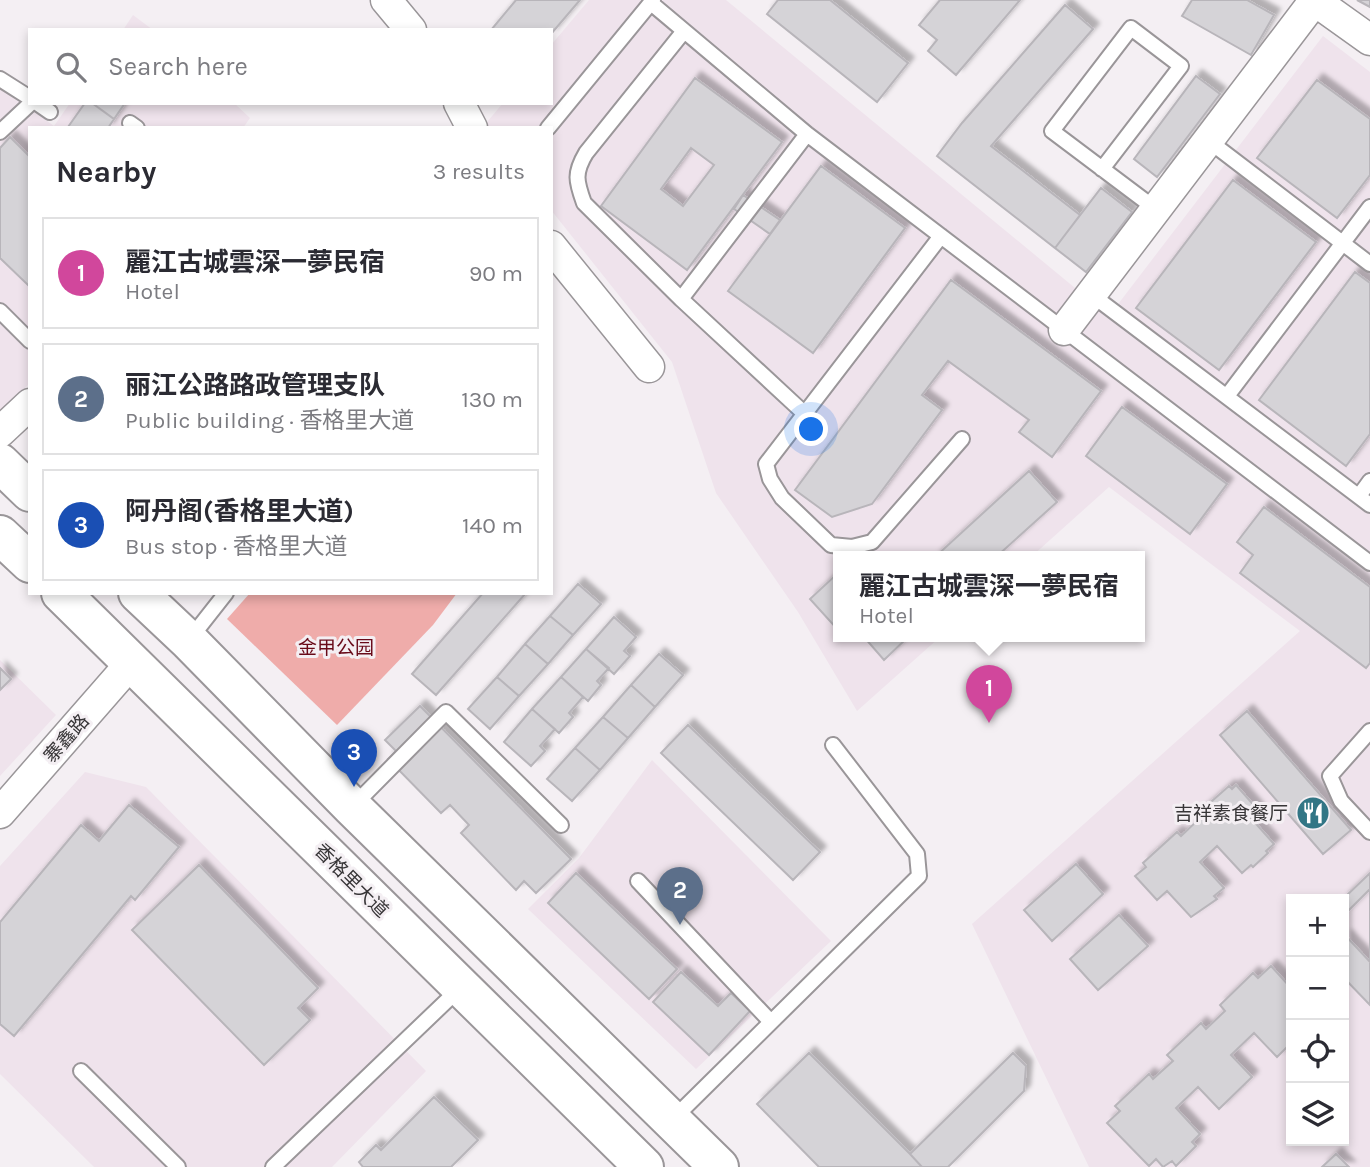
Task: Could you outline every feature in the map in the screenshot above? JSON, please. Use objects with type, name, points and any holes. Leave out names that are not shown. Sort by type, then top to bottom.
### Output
[{"type":"main road","points":[[0,463],[28,490]]},
{"type":"main road","points":[[0,535],[28,561]]},
{"type":"main road","name":"香格里大道","points":[[63,595],[644,1167]]},
{"type":"main road","points":[[140,595],[719,1167]]},
{"type":"street","points":[[386,0],[409,28]]},
{"type":"street","points":[[1064,330],[1315,0],[1370,40]]},
{"type":"street","points":[[460,105],[471,126]]},
{"type":"street","points":[[553,248],[649,367]]},
{"type":"street","points":[[0,432],[28,406]]},
{"type":"street","name":"寨鑫路","points":[[0,813],[131,663]]},
{"type":"lane","points":[[550,126],[652,2],[807,134],[1370,563]]},
{"type":"lane","points":[[1102,169],[1181,65],[1131,28],[1052,131],[1102,169],[1157,210]]},
{"type":"lane","points":[[684,31],[586,153],[577,167],[577,183],[584,203],[681,299],[805,414]]},
{"type":"lane","points":[[0,79],[28,100]]},
{"type":"lane","points":[[0,132],[28,103]]},
{"type":"lane","points":[[40,105],[50,112]]},
{"type":"lane","points":[[681,299],[807,134]]},
{"type":"lane","points":[[1209,141],[1370,264]]},
{"type":"lane","points":[[1227,396],[1370,207]]},
{"type":"lane","points":[[941,236],[766,464],[770,479],[782,498],[831,545],[852,547],[872,542],[962,439]]},
{"type":"lane","points":[[1092,295],[1364,500],[1370,481]]},
{"type":"lane","points":[[0,312],[28,339]]},
{"type":"lane","points":[[189,641],[224,595]]},
{"type":"lane","points":[[352,807],[446,712],[561,825]]},
{"type":"lane","points":[[1370,731],[1330,776],[1341,802],[1370,832]]},
{"type":"lane","points":[[671,1121],[919,876],[918,854],[833,745]]},
{"type":"lane","points":[[638,881],[771,1022]]},
{"type":"lane","points":[[273,1167],[461,987]]},
{"type":"lane","points":[[82,1070],[177,1167]]},
{"type":"shaded area","points":[[589,0],[726,0],[1109,316],[1323,36],[1370,72],[1370,1167],[1089,1167],[972,924],[1300,631],[1109,487],[1038,551],[833,551],[833,642],[934,642],[857,711],[798,612],[716,493],[672,362],[553,213],[553,126],[484,126],[501,105],[553,105],[553,43]]},
{"type":"shaded area","points":[[133,15],[150,28],[124,28]]},
{"type":"shaded area","points":[[0,87],[54,126],[28,126],[28,385],[0,412]]},
{"type":"shaded area","points":[[69,105],[236,105],[250,118],[244,126],[54,126]]},
{"type":"shaded area","points":[[0,660],[56,715],[0,776]]},
{"type":"shaded area","points":[[652,760],[831,941],[696,1069],[528,909],[579,858]]},
{"type":"shaded area","points":[[85,772],[146,787],[426,1071],[332,1167],[94,1167],[0,1074],[0,866]]},
{"type":"green space","name":"金甲公园","points":[[248,595],[456,595],[433,625],[337,725],[227,619]]},
{"type":"building","points":[[516,0],[580,0],[553,32],[553,28],[493,28]]},
{"type":"building","points":[[778,0],[830,0],[908,63],[877,102],[767,14]]},
{"type":"building","points":[[940,0],[1020,0],[956,75],[928,51],[937,40],[919,25]]},
{"type":"building","points":[[1192,0],[1247,0],[1274,15],[1251,55],[1182,16]]},
{"type":"building","points":[[1357,0],[1370,0],[1370,7]]},
{"type":"building","points":[[1065,5],[1093,29],[991,146],[1080,215],[1055,248],[937,156],[962,123]]},
{"type":"building","points":[[1196,76],[1220,94],[1157,177],[1134,159]]},
{"type":"building","points":[[695,78],[782,142],[687,270],[601,206]],"holes":[[[691,148],[714,165],[683,206],[661,189]]]},
{"type":"building","points":[[1317,80],[1370,119],[1370,175],[1337,218],[1257,158]]},
{"type":"building","points":[[84,105],[95,105],[114,119],[109,126],[69,126]]},
{"type":"building","points":[[95,105],[124,105],[114,119]]},
{"type":"building","points":[[10,137],[28,155],[28,285],[0,258],[0,148]]},
{"type":"building","points":[[821,166],[905,228],[813,353],[728,291]]},
{"type":"building","points":[[1233,180],[1316,242],[1219,370],[1136,308]]},
{"type":"building","points":[[1101,188],[1132,212],[1086,272],[1055,248]]},
{"type":"building","points":[[743,195],[780,220],[770,234],[734,209]]},
{"type":"building","points":[[1355,272],[1370,283],[1370,434],[1346,466],[1259,400]]},
{"type":"building","points":[[951,280],[1101,391],[1052,457],[1019,432],[1029,420],[948,361],[922,395],[942,410],[872,504],[832,517],[795,490]]},
{"type":"building","points":[[1122,407],[1227,484],[1190,534],[1086,456]]},
{"type":"building","points":[[1029,471],[1057,502],[1003,551],[942,551]]},
{"type":"building","points":[[1264,507],[1370,587],[1370,663],[1366,668],[1240,573],[1253,555],[1237,542]]},
{"type":"building","points":[[833,578],[833,624],[810,599]]},
{"type":"building","points":[[578,584],[601,604],[573,635],[550,616]]},
{"type":"building","points":[[481,595],[524,595],[436,695],[412,674]]},
{"type":"building","points":[[550,616],[573,635],[548,664],[525,644]]},
{"type":"building","points":[[614,617],[636,637],[624,651],[630,656],[614,674],[586,649]]},
{"type":"building","points":[[868,642],[903,642],[884,660]]},
{"type":"building","points":[[525,644],[548,664],[519,696],[497,677]]},
{"type":"building","points":[[586,649],[609,668],[597,681],[601,685],[588,701],[561,677]]},
{"type":"building","points":[[659,654],[683,675],[655,707],[631,685]]},
{"type":"building","points":[[0,668],[11,679],[0,690]]},
{"type":"building","points":[[497,677],[519,696],[490,729],[468,709]]},
{"type":"building","points":[[561,677],[583,697],[569,713],[573,717],[559,733],[532,709]]},
{"type":"building","points":[[631,685],[655,707],[628,738],[603,717]]},
{"type":"building","points":[[420,706],[571,859],[536,893],[524,881],[516,890],[461,833],[469,825],[450,805],[441,813],[388,759],[396,751],[385,740]]},
{"type":"building","points":[[532,709],[555,729],[540,746],[545,751],[531,766],[504,742]]},
{"type":"building","points":[[1247,711],[1351,830],[1323,854],[1220,735]]},
{"type":"building","points":[[603,717],[628,738],[600,770],[575,748]]},
{"type":"building","points":[[688,725],[820,852],[793,880],[661,753]]},
{"type":"building","points":[[575,748],[600,770],[572,801],[547,779]]},
{"type":"building","points":[[1236,785],[1258,810],[1250,817],[1274,844],[1266,851],[1268,853],[1242,873],[1217,846],[1200,862],[1224,888],[1214,896],[1217,899],[1191,917],[1167,891],[1157,900],[1135,876],[1146,867],[1143,863],[1177,832],[1181,836],[1198,820],[1195,816],[1229,786],[1232,789]]},
{"type":"building","points":[[129,805],[179,847],[135,900],[131,896],[14,1036],[0,1024],[0,922],[81,825],[99,841]]},
{"type":"building","points":[[1076,864],[1103,894],[1052,941],[1024,910]]},
{"type":"building","points":[[199,865],[318,988],[298,1008],[310,1020],[264,1065],[132,930]]},
{"type":"building","points":[[576,873],[677,969],[649,999],[548,903]]},
{"type":"building","points":[[1370,873],[1370,962],[1349,939],[1348,894]]},
{"type":"building","points":[[1370,889],[1370,1005],[1349,983],[1349,910]]},
{"type":"building","points":[[1119,915],[1148,946],[1098,990],[1070,959]]},
{"type":"building","points":[[1271,966],[1286,982],[1286,1048],[1277,1057],[1254,1033],[1231,1055],[1252,1077],[1219,1109],[1198,1087],[1176,1108],[1200,1134],[1192,1142],[1196,1146],[1176,1166],[1172,1161],[1163,1167],[1156,1159],[1149,1166],[1107,1123],[1120,1111],[1115,1106],[1149,1074],[1153,1079],[1173,1061],[1167,1055],[1201,1023],[1206,1029],[1225,1011],[1220,1005],[1253,973],[1258,978]]},
{"type":"building","points":[[681,972],[718,1006],[731,993],[750,1011],[709,1055],[653,1002]]},
{"type":"building","points":[[809,1053],[922,1167],[819,1167],[757,1104]]},
{"type":"building","points":[[1013,1053],[1026,1066],[1024,1091],[948,1167],[922,1167],[910,1154]]},
{"type":"building","points":[[434,1097],[478,1140],[451,1167],[363,1167],[359,1162],[376,1145],[381,1150]]},
{"type":"building","points":[[1336,1154],[1349,1167],[1322,1167]]},
{"type":"place","name":"麗江古城雲深一夢民宿","points":[[989,723]]},
{"type":"place","name":"阿丹阁(香格里大道)","points":[[354,787]]},
{"type":"place","name":"吉祥素食餐厅","points":[[1313,813]]},
{"type":"place","name":"丽江公路路政管理支队","points":[[680,925]]}]
